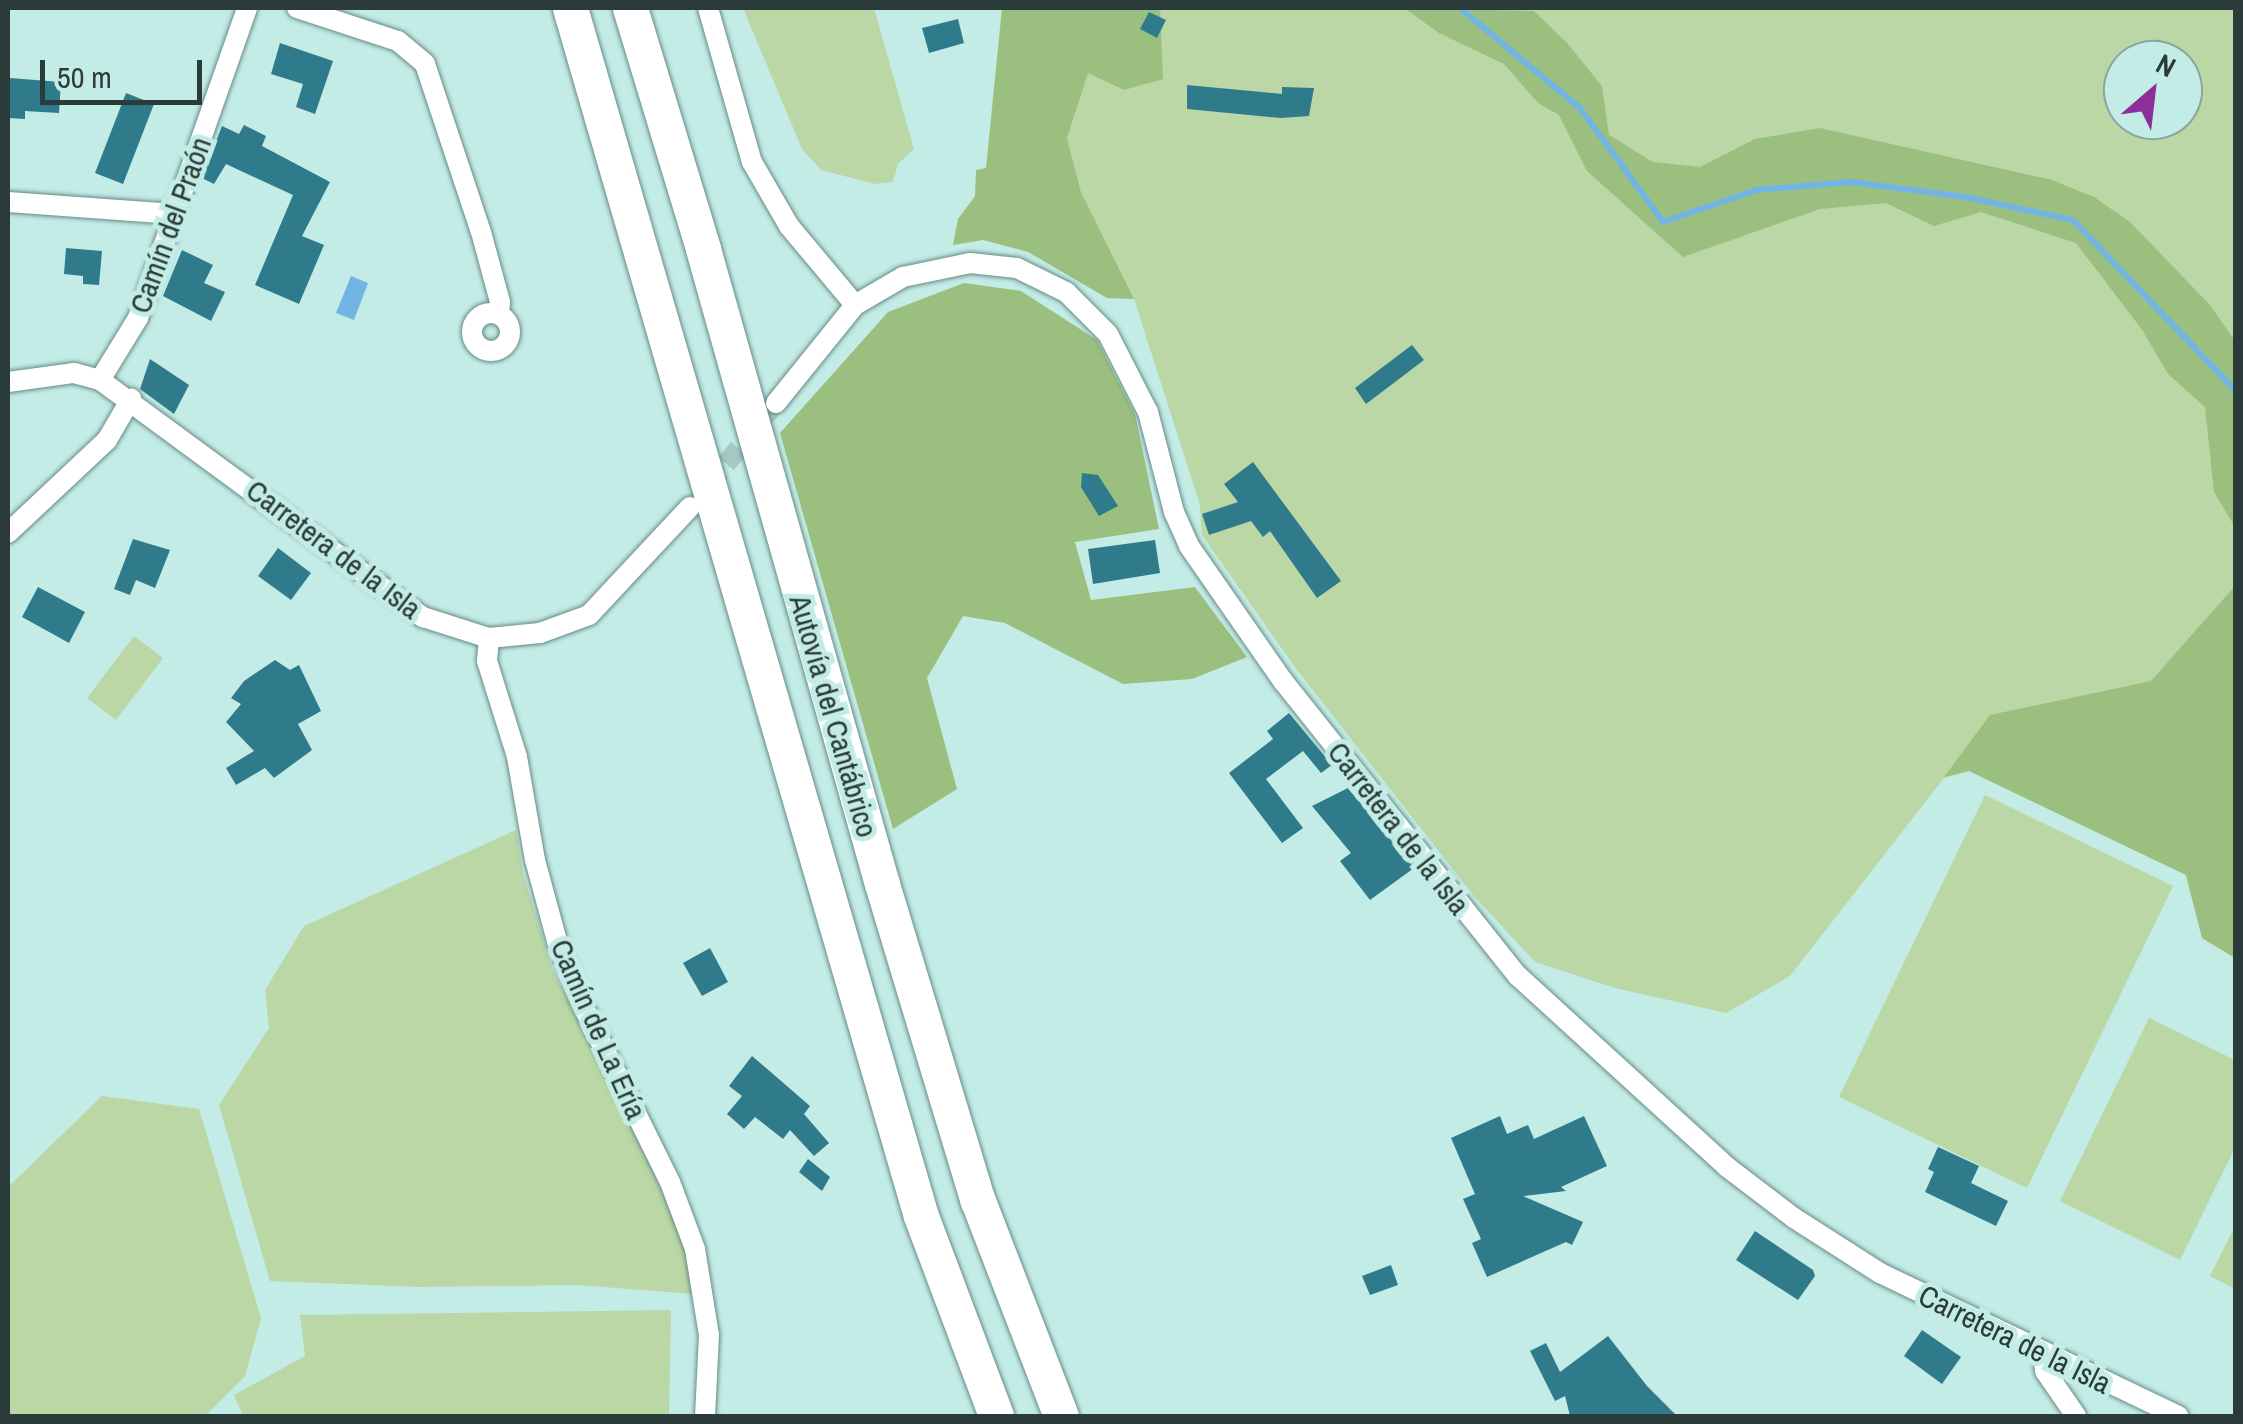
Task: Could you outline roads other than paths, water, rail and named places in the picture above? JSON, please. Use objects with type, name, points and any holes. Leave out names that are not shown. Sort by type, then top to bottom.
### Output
[{"type":"highway","points":[[555,8],[633,213]]},
{"type":"highway","name":"Autovía del Cantábrico","points":[[570,8],[633,213],[921,1216],[996,1416]]},
{"type":"highway","name":"Autovía del Cantábrico","points":[[630,8],[972,1182],[1060,1416]]},
{"type":"street","name":"Camín del Praón","points":[[100,380],[138,318],[247,8]]},
{"type":"street","points":[[297,8],[398,41],[425,64],[481,232],[500,302],[499,314]]},
{"type":"street","points":[[708,8],[752,162],[789,226],[855,304]]},
{"type":"street","points":[[8,202],[174,214]]},
{"type":"street","name":"Carretera de la Isla","points":[[776,404],[855,304],[903,277],[970,263],[1017,268],[1066,292],[1108,334],[1148,412],[1174,512],[1189,546],[1282,681],[1518,976],[1727,1167],[1794,1218],[1880,1273],[2179,1416]]},
{"type":"street","points":[[8,382],[74,373],[100,380]]},
{"type":"street","name":"Carretera de la Isla","points":[[100,380],[131,399],[423,617],[489,638],[540,632],[589,615],[690,507]]},
{"type":"street","points":[[8,532],[106,440],[131,399]]},
{"type":"street","name":"Camín de La Ería","points":[[489,638],[487,661],[517,757],[536,860],[557,941],[580,1000],[670,1182],[695,1249],[709,1335],[705,1416]]},
{"type":"street","points":[[2043,1354],[2049,1378],[2076,1416]]},
{"type":"water","points":[[351,276],[368,283],[354,320],[336,313]]},
{"type":"waterway","points":[[1460,8],[1580,108],[1663,222],[1756,190],[1852,182],[1965,197],[2073,220],[2236,391]]},
{"type":"tunnel","points":[[707,487],[776,403]]}]
